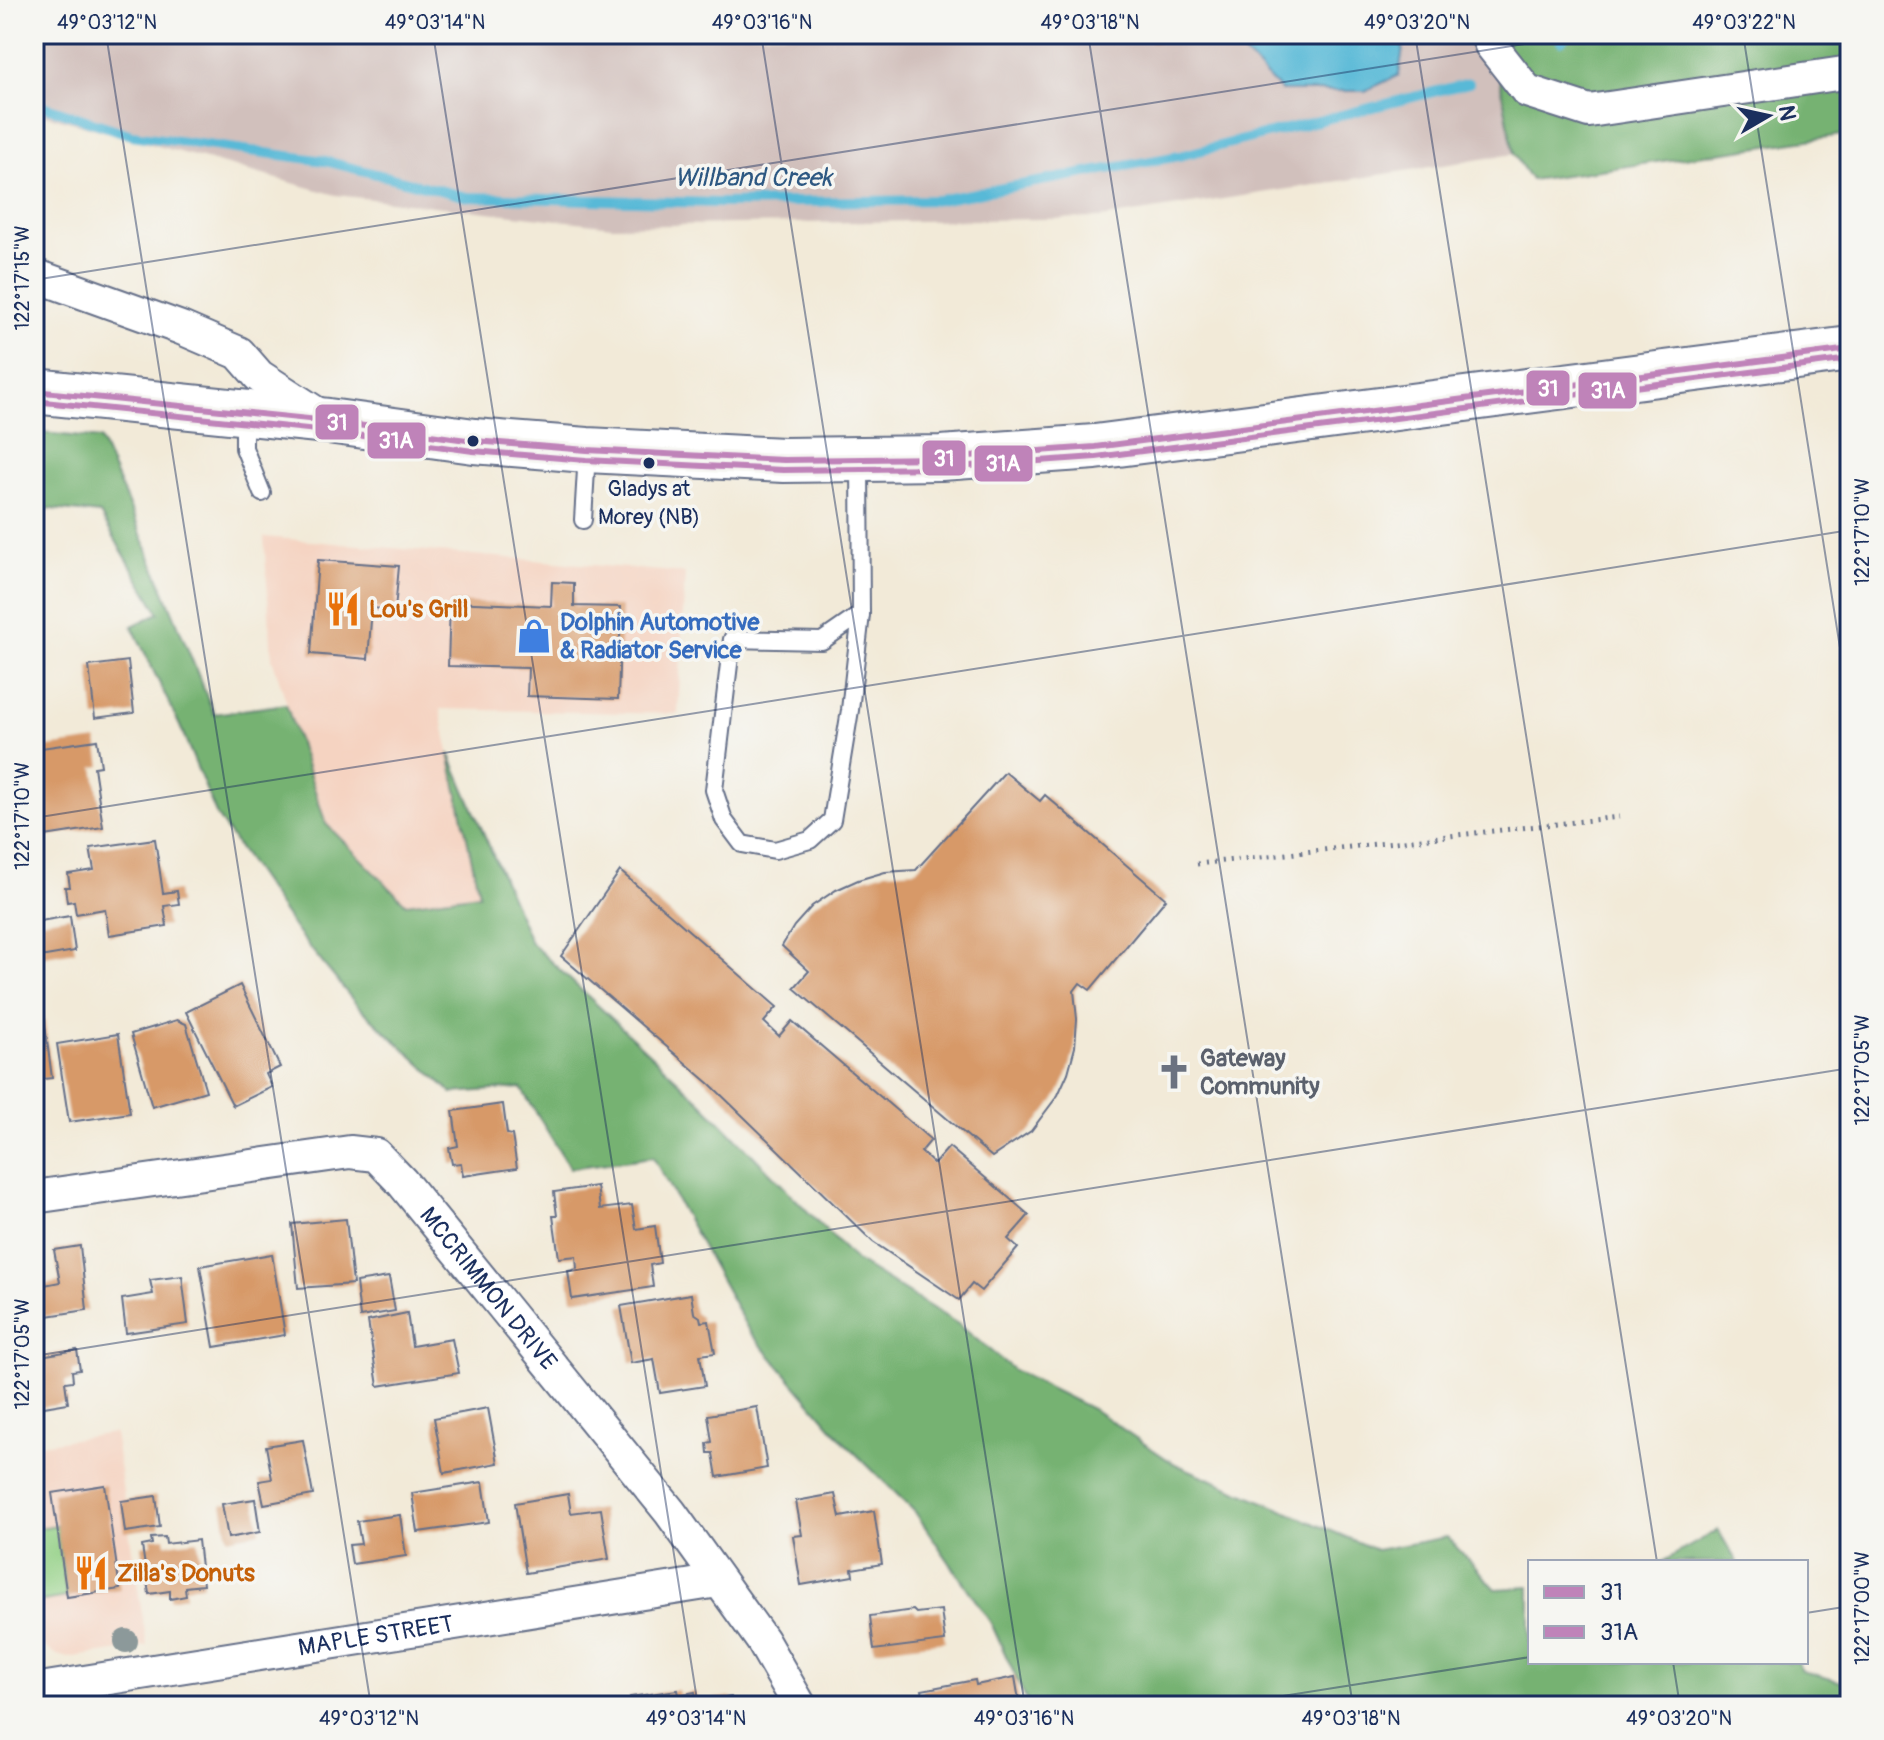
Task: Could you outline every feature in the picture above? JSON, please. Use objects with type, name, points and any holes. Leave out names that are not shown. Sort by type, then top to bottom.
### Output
[{"type":"main road","points":[[34,391],[328,421],[474,441],[587,450],[784,460],[941,458],[1095,447],[1850,349]]},
{"type":"street","points":[[1485,38],[1527,91],[1589,111],[1850,72]]},
{"type":"street","points":[[34,275],[181,328],[239,353],[259,376],[328,421]]},
{"type":"street","name":"MCCRIMMON DRIVE","points":[[34,1197],[350,1152],[376,1155],[402,1182],[670,1512],[762,1640],[800,1706]]},
{"type":"street","name":"MAPLE STREET","points":[[34,1690],[718,1581]]},
{"type":"lane","points":[[244,412],[244,448],[262,493]]},
{"type":"lane","points":[[583,520],[587,450]]},
{"type":"lane","points":[[860,459],[861,614],[850,710],[832,820],[810,840],[775,850],[742,844],[724,820],[714,790],[732,639],[822,641],[861,614]]},
{"type":"path","points":[[1197,864],[1619,817]]},
{"type":"shaded area","points":[[34,34],[1491,34],[1514,154],[1101,218],[612,226],[336,195],[34,112]]},
{"type":"shaded area","points":[[264,537],[685,573],[678,714],[440,709],[479,894],[406,904],[326,824],[272,658]]},
{"type":"shaded area","points":[[114,1433],[147,1646],[68,1658],[54,1654],[38,1637],[34,1607],[34,1445]]},
{"type":"green space","points":[[1491,34],[1850,34],[1850,134],[1531,180],[1514,154]]},
{"type":"green space","points":[[34,432],[100,439],[214,714],[286,704],[326,824],[406,904],[479,894],[449,753],[531,943],[699,1100],[856,1261],[958,1324],[1015,1371],[1096,1411],[1173,1463],[1376,1550],[1447,1537],[1496,1589],[1528,1587],[1528,1664],[1798,1664],[1802,1671],[1850,1684],[1850,1706],[1029,1706],[991,1623],[915,1512],[846,1444],[749,1331],[653,1157],[570,1168],[521,1088],[452,1093],[357,1005],[297,932],[217,816],[180,726],[132,626],[159,613],[100,514],[34,507]]},
{"type":"green space","points":[[57,1525],[67,1597],[36,1602],[34,1529]]},
{"type":"green space","points":[[1718,1530],[1736,1560],[1666,1560]]},
{"type":"water","points":[[1233,34],[1399,34],[1404,40],[1399,75],[1365,91],[1281,91],[1235,44]]},
{"type":"building","points":[[1150,34],[1200,34],[1151,43]]},
{"type":"building","name":"Lou's Grill","points":[[318,560],[399,566],[395,610],[372,608],[368,659],[311,654]]},
{"type":"building","name":"Dolphin Automotive & Radiator Service","points":[[552,582],[574,583],[574,606],[621,607],[618,699],[527,696],[528,668],[448,666],[450,602],[551,606]]},
{"type":"building","points":[[128,661],[134,713],[95,718],[89,666]]},
{"type":"building","points":[[97,740],[101,766],[94,767],[103,827],[38,837],[34,809],[34,749]]},
{"type":"building","points":[[1005,772],[1040,801],[1045,795],[1166,899],[1090,990],[1080,983],[1074,991],[1077,1019],[1075,1047],[1058,1095],[1031,1131],[992,1157],[794,988],[809,971],[782,946],[812,906],[836,890],[885,872],[916,870]]},
{"type":"building","points":[[155,839],[163,893],[177,891],[179,904],[164,906],[167,926],[109,935],[105,909],[76,914],[74,901],[67,902],[65,887],[70,887],[68,874],[94,870],[90,848]]},
{"type":"building","points":[[620,871],[777,1007],[764,1022],[779,1036],[792,1021],[931,1140],[921,1152],[934,1164],[949,1147],[1029,1215],[1008,1239],[1018,1248],[981,1291],[972,1284],[959,1300],[873,1242],[710,1084],[561,956]]},
{"type":"building","points":[[70,916],[75,951],[34,958],[34,922]]},
{"type":"building","points":[[34,958],[52,1078],[34,1080]]},
{"type":"building","points":[[240,985],[280,1067],[266,1074],[272,1087],[233,1106],[186,1012]]},
{"type":"building","points":[[177,1020],[186,1024],[206,1091],[152,1107],[131,1034]]},
{"type":"building","points":[[118,1034],[130,1113],[69,1122],[57,1044]]},
{"type":"building","points":[[503,1104],[507,1134],[512,1135],[517,1168],[463,1176],[461,1163],[452,1164],[449,1148],[458,1146],[453,1111]]},
{"type":"building","points":[[597,1186],[600,1209],[632,1205],[636,1229],[655,1226],[660,1263],[650,1265],[653,1287],[572,1299],[568,1271],[577,1269],[576,1256],[559,1258],[553,1216],[557,1216],[554,1192]]},
{"type":"building","points":[[346,1219],[353,1284],[298,1288],[292,1224]]},
{"type":"building","points":[[80,1246],[87,1310],[34,1318],[34,1287],[60,1282],[54,1250]]},
{"type":"building","points":[[272,1254],[285,1335],[214,1347],[200,1266]]},
{"type":"building","points":[[182,1276],[188,1324],[126,1333],[122,1299],[153,1294],[150,1280]]},
{"type":"building","points":[[389,1277],[395,1311],[360,1317],[356,1282]]},
{"type":"building","points":[[691,1294],[694,1313],[701,1322],[709,1321],[715,1353],[700,1355],[705,1386],[660,1393],[654,1359],[631,1363],[621,1306]]},
{"type":"building","points":[[407,1313],[412,1346],[452,1339],[459,1373],[378,1386],[368,1321]]},
{"type":"building","points":[[77,1350],[80,1370],[72,1371],[73,1381],[65,1382],[68,1403],[38,1408],[34,1357]]},
{"type":"building","points":[[757,1407],[767,1468],[717,1477],[713,1453],[708,1453],[707,1443],[712,1442],[708,1415]]},
{"type":"building","points":[[488,1408],[498,1463],[444,1473],[434,1418]]},
{"type":"building","points":[[303,1440],[313,1495],[264,1504],[259,1481],[272,1479],[266,1446]]},
{"type":"building","points":[[483,1482],[489,1522],[418,1532],[412,1493]]},
{"type":"building","points":[[105,1485],[120,1589],[67,1597],[52,1493]]},
{"type":"building","points":[[568,1494],[571,1513],[601,1509],[609,1559],[526,1573],[515,1503]]},
{"type":"building","points":[[835,1494],[840,1517],[874,1511],[882,1564],[852,1569],[853,1576],[801,1585],[793,1536],[802,1535],[796,1501]]},
{"type":"building","points":[[156,1496],[160,1527],[125,1532],[121,1501]]},
{"type":"building","points":[[255,1499],[260,1532],[228,1538],[222,1504]]},
{"type":"building","points":[[400,1515],[406,1556],[352,1564],[349,1545],[361,1544],[357,1521]]},
{"type":"building","points":[[165,1537],[166,1544],[198,1540],[203,1585],[185,1587],[186,1596],[170,1599],[170,1591],[149,1594],[142,1546],[152,1544],[151,1538]]},
{"type":"building","points":[[913,1610],[916,1613],[941,1610],[945,1641],[874,1650],[870,1616]]},
{"type":"building","points":[[1015,1677],[1020,1706],[925,1706],[922,1690],[975,1680],[976,1685]]},
{"type":"building","points":[[678,1690],[679,1695],[695,1692],[697,1701],[731,1697],[733,1706],[631,1706],[630,1697]]},
{"type":"waterway","name":"Willband Creek","points":[[1561,41],[1568,34]]},
{"type":"waterway","name":"Willband Creek","points":[[34,103],[132,135],[325,161],[467,197],[720,203],[938,200],[1179,156],[1469,83]]},
{"type":"transit line","name":"31","points":[[34,391],[328,421],[474,441],[587,450],[784,460],[941,458],[1095,447],[1850,349]]},
{"type":"transit line","name":"31A","points":[[34,401],[327,431],[473,451],[586,460],[783,470],[941,468],[1096,457],[1850,359]]},
{"type":"place","name":"Gladys at Morey (NB)","points":[[649,463]]},
{"type":"place","name":"Lou's Grill","points":[[343,609]]},
{"type":"place","name":"Dolphin Automotive & Radiator Service","points":[[534,636]]},
{"type":"place","name":"Gateway Community","points":[[1174,1072]]},
{"type":"place","name":"Zilla's Donuts","points":[[91,1573]]}]
